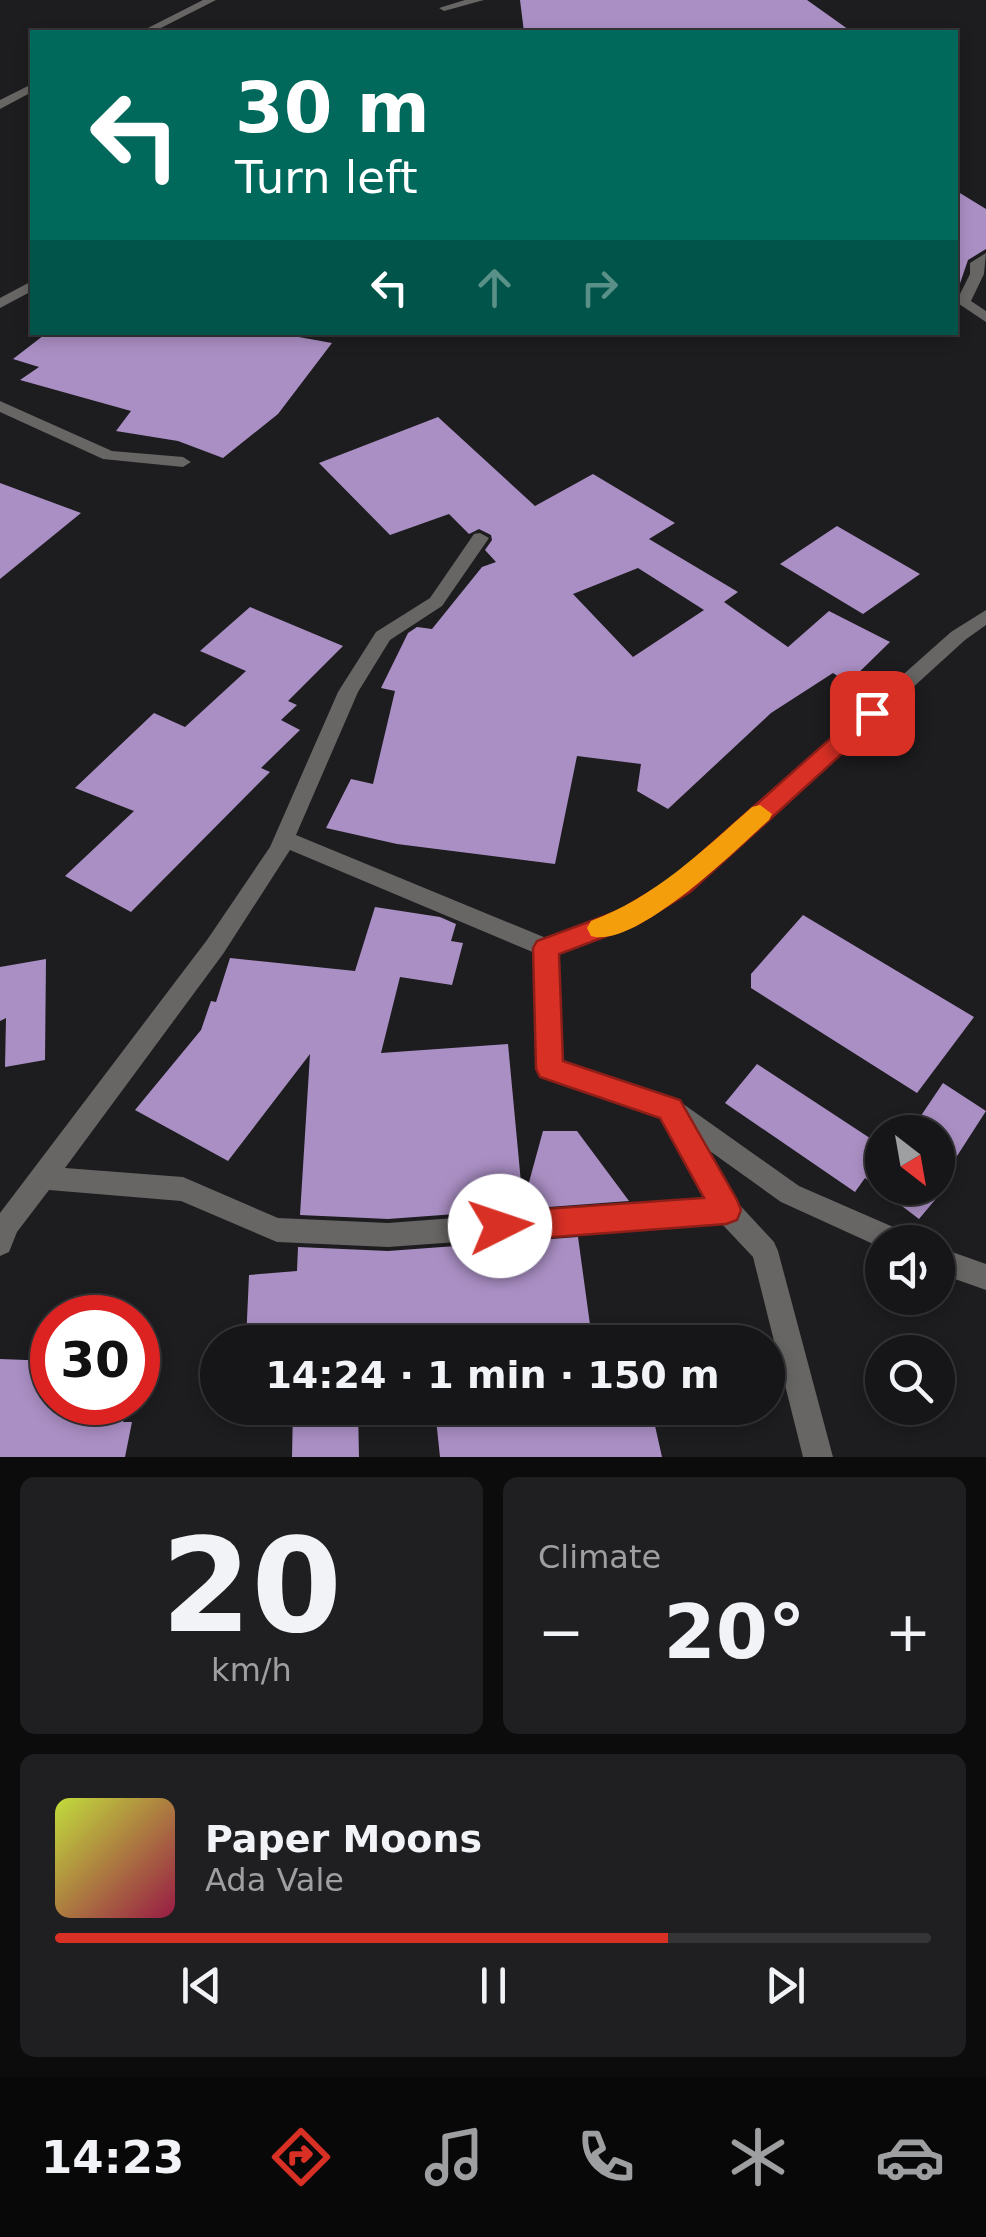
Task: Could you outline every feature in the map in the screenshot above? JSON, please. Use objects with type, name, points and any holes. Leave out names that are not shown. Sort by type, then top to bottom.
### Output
[{"type":"street","points":[[149,30],[211,0]]},
{"type":"street","points":[[444,8],[478,0]]},
{"type":"street","points":[[0,104],[30,89]]},
{"type":"street","points":[[986,257],[976,263],[977,274],[963,302],[986,318]]},
{"type":"street","points":[[0,304],[30,286]]},
{"type":"street","points":[[0,406],[109,456],[183,462]]},
{"type":"street","points":[[0,1242],[8,1225],[214,947],[279,850],[348,692],[383,636],[436,602],[480,538]]},
{"type":"street","points":[[282,838],[546,948],[627,918],[681,886],[958,636],[986,616]]},
{"type":"street","points":[[546,948],[550,1069],[670,1109],[790,1194],[865,1227]]},
{"type":"street","points":[[670,1109],[726,1210],[765,1251],[818,1457]]},
{"type":"street","points":[[44,1178],[183,1189],[278,1230],[388,1235],[726,1210]]},
{"type":"street","points":[[955,1266],[986,1277]]},
{"type":"building","points":[[520,0],[807,0],[849,30],[524,30]]},
{"type":"building","points":[[958,192],[986,209],[986,249],[968,260],[958,289]]},
{"type":"building","points":[[44,335],[288,335],[332,343],[278,414],[223,458],[178,441],[116,431],[131,411],[20,380],[39,367],[13,359]]},
{"type":"building","points":[[438,417],[535,506],[593,474],[675,523],[649,539],[738,592],[724,602],[788,647],[829,611],[890,642],[848,683],[833,673],[771,713],[668,809],[637,791],[641,764],[577,756],[555,864],[397,844],[326,828],[351,779],[373,784],[395,691],[381,688],[408,633],[417,627],[432,629],[482,567],[496,562],[485,550],[491,535],[479,529],[469,534],[449,514],[390,535],[319,463]],"holes":[[[638,568],[704,610],[633,657],[573,594]]]},
{"type":"building","points":[[0,483],[81,513],[0,579]]},
{"type":"building","points":[[837,526],[920,574],[863,614],[780,564]]},
{"type":"building","points":[[250,607],[343,646],[288,701],[297,705],[281,720],[300,730],[261,768],[270,772],[131,912],[65,876],[134,811],[75,788],[154,713],[185,727],[246,671],[200,651]]},
{"type":"building","points":[[375,907],[440,917],[456,924],[451,941],[463,943],[452,985],[400,977],[381,1053],[508,1044],[523,1204],[543,1131],[577,1131],[629,1201],[388,1219],[300,1215],[310,1054],[228,1161],[135,1110],[201,1030],[211,1001],[216,1002],[230,958],[355,971]]},
{"type":"building","points":[[803,915],[974,1017],[917,1093],[751,988],[751,974]]},
{"type":"building","points":[[46,959],[45,1060],[5,1067],[6,1018],[0,1021],[0,967]]},
{"type":"building","points":[[757,1064],[865,1135],[865,1178],[855,1192],[725,1103]]},
{"type":"building","points":[[943,1083],[986,1111],[955,1159],[955,1115],[921,1115]]},
{"type":"building","points":[[901,1205],[931,1205],[919,1219]]},
{"type":"building","points":[[578,1237],[590,1325],[247,1325],[249,1275],[297,1271],[298,1247],[388,1251]]},
{"type":"building","points":[[0,1359],[30,1360],[30,1425],[131,1425],[125,1457],[0,1457]]},
{"type":"building","points":[[293,1425],[358,1425],[359,1457],[292,1457]]},
{"type":"building","points":[[437,1425],[655,1425],[662,1457],[440,1457]]},
{"type":"slow traffic","points":[[600,928],[627,918],[681,886],[760,814]]},
{"type":"route","points":[[500,1226],[726,1210],[670,1109],[550,1069],[546,948],[627,918],[681,886],[872,713]]}]
